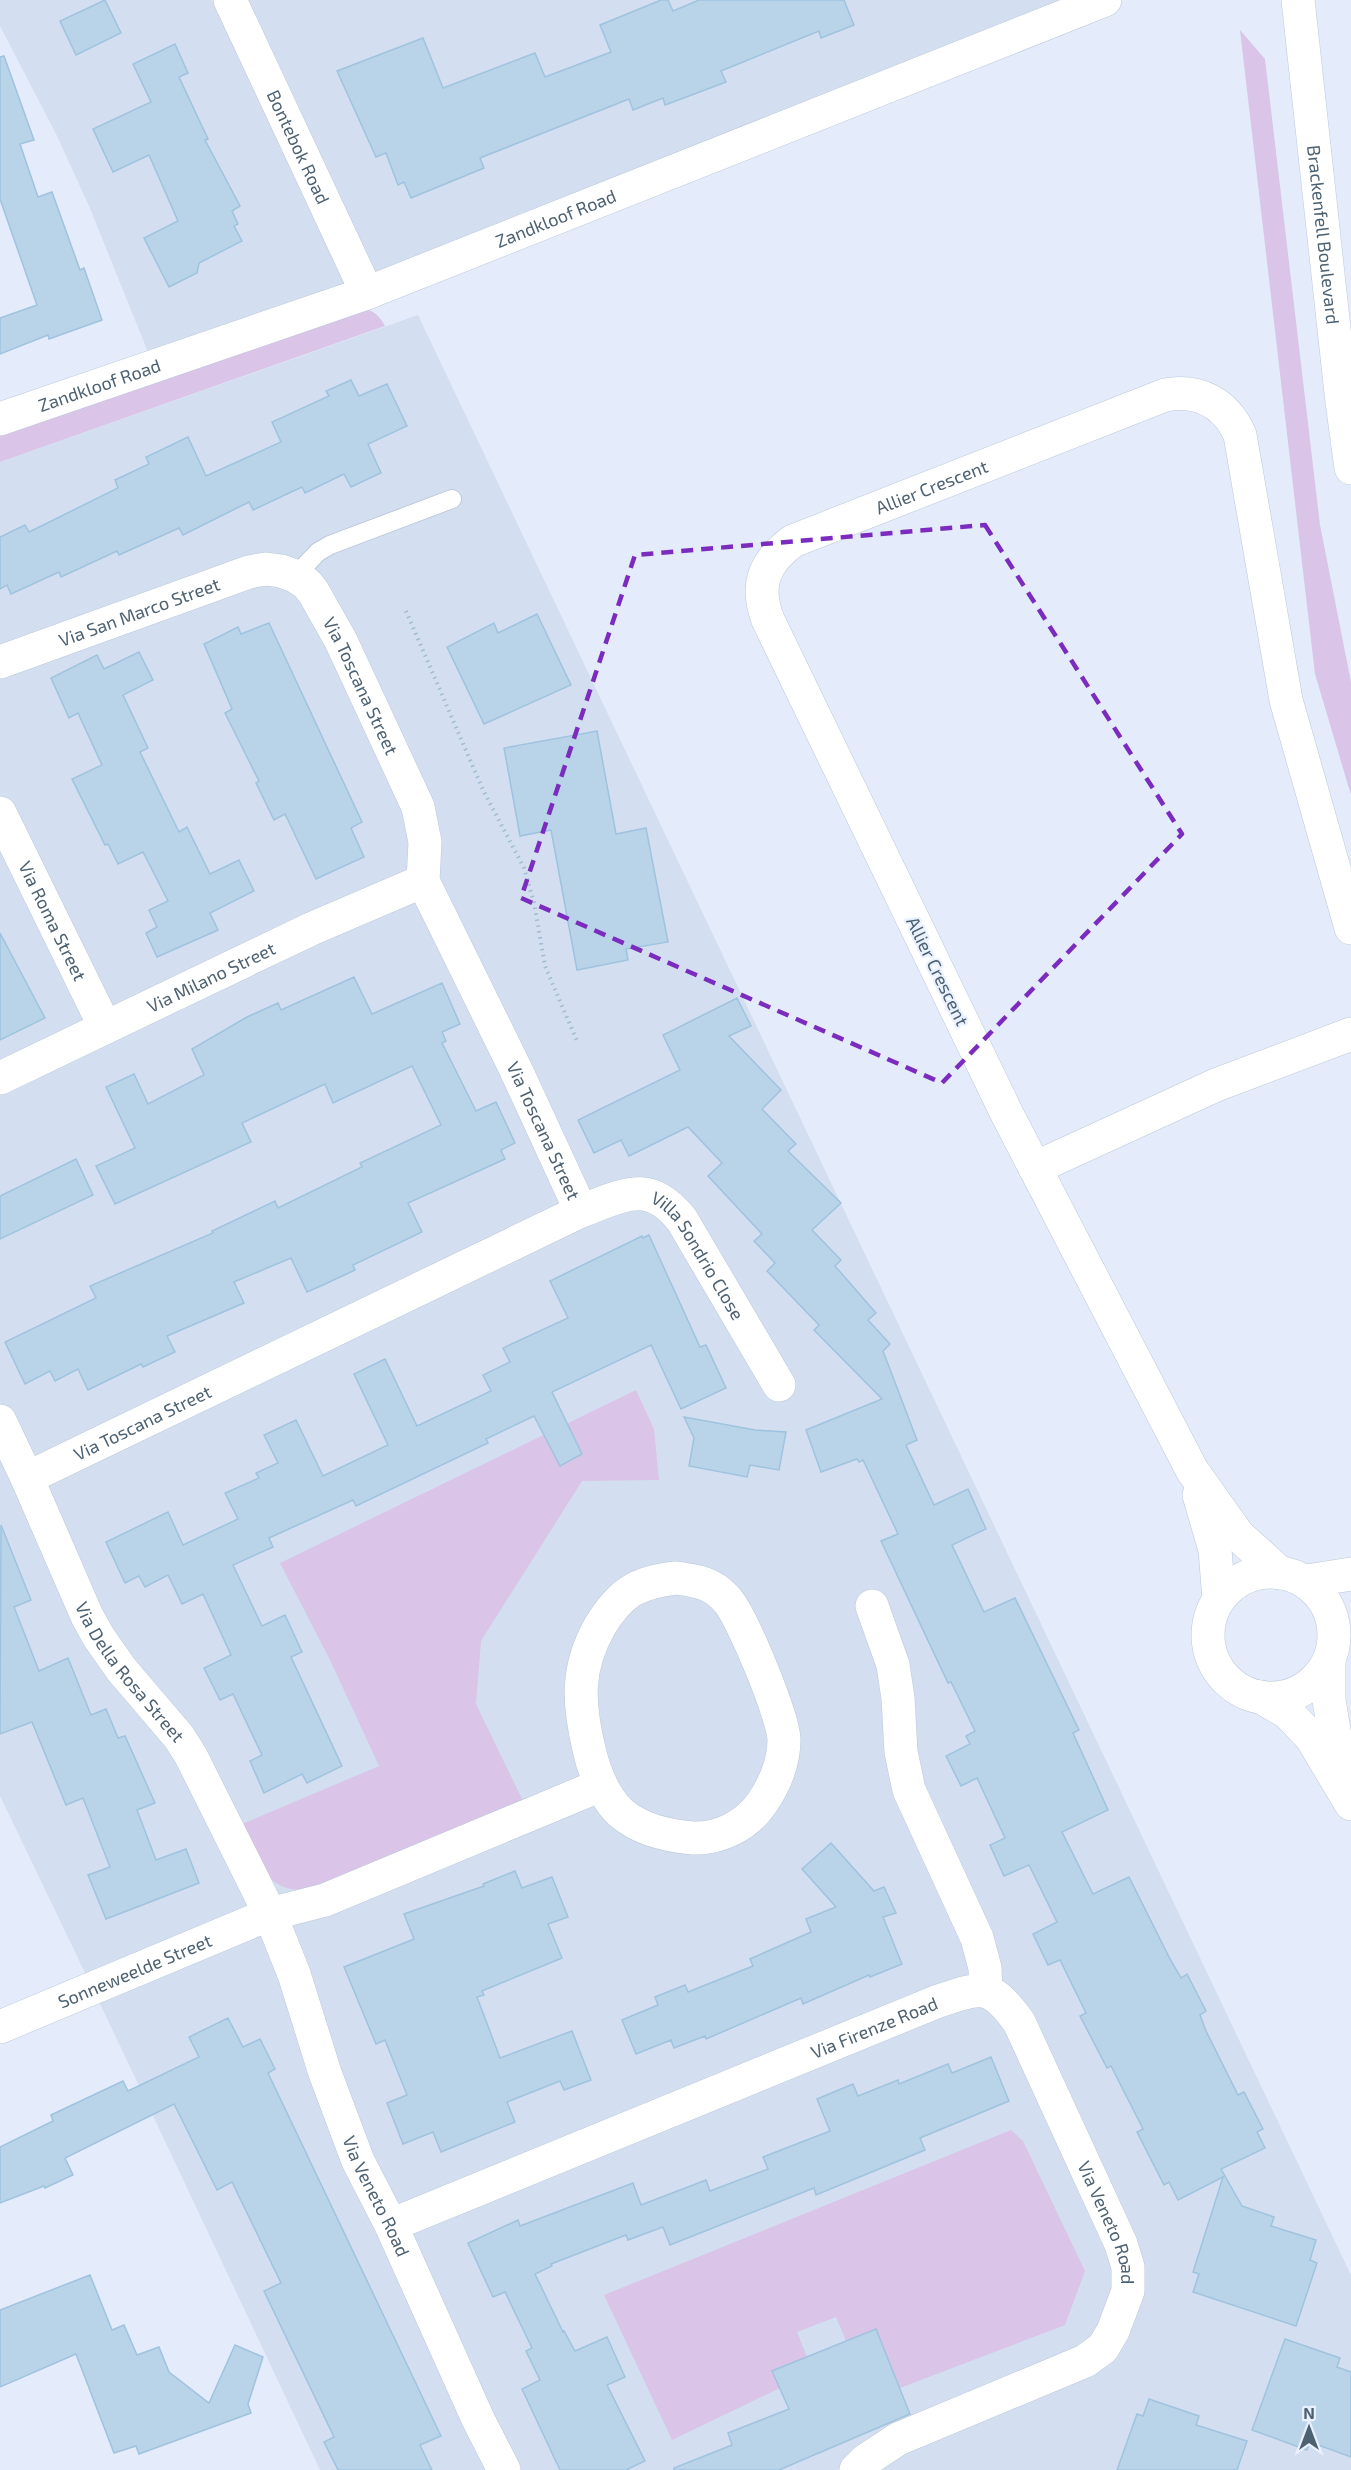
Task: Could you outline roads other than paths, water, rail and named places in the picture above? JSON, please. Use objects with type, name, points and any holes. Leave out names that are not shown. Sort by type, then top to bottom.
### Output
[{"type":"street","name":"Bontebok Road","points":[[230,0],[367,293]]},
{"type":"street","name":"Zandkloof Road","points":[[0,419],[367,293],[1105,0]]},
{"type":"street","name":"Brackenfell Boulevard","points":[[1298,0],[1341,402],[1351,468]]},
{"type":"street","name":"Allier Crescent","points":[[1294,1577],[1238,1535],[1192,1470],[1035,1168],[768,620],[763,605],[762,588],[765,572],[772,560],[781,549],[793,541],[1165,395],[1191,394],[1215,403],[1234,423],[1239,435],[1286,700],[1351,927]]},
{"type":"street","name":"Via San Marco Street","points":[[0,662],[249,572],[266,570],[288,574]]},
{"type":"street","name":"Via Toscana Street","points":[[27,1478],[581,1211],[516,1070],[423,881],[424,842],[418,807],[341,641],[314,592],[307,584],[288,574]]},
{"type":"street","name":"Via Roma Street","points":[[0,813],[105,1027]]},
{"type":"street","name":"Via Milano Street","points":[[0,1078],[311,929],[423,881]]},
{"type":"street","points":[[1035,1168],[1216,1085],[1351,1034]]},
{"type":"street","name":"Villa Sondrio Close","points":[[581,1211],[639,1193],[652,1194],[663,1199],[682,1220],[779,1385]]},
{"type":"street","name":"Via Della Rosa Street","points":[[0,1421],[87,1616],[122,1669],[179,1737],[191,1756],[270,1914]]},
{"type":"street","name":"Allier Crescent","points":[[1192,1470],[1215,1550],[1219,1599]]},
{"type":"street","points":[[1348,1798],[1311,1737],[1288,1713],[1261,1697],[1241,1691],[1224,1678],[1212,1660],[1208,1639],[1209,1619],[1219,1599],[1234,1584],[1252,1575],[1294,1577],[1351,1574]]},
{"type":"street","points":[[1294,1577],[1325,1602],[1333,1621],[1338,1642],[1329,1700],[1348,1798]]},
{"type":"street","points":[[676,1578],[696,1581],[714,1588],[729,1601],[740,1623],[755,1655],[780,1722],[784,1741],[781,1762],[769,1793],[756,1812],[742,1824],[721,1834],[699,1838],[678,1837],[636,1824],[620,1812],[601,1785],[584,1727],[580,1699],[585,1658],[594,1636],[611,1608],[627,1593],[640,1585],[676,1578]]},
{"type":"street","points":[[872,1606],[893,1665],[898,1698],[900,1752],[909,1790],[977,1938],[985,1968],[986,1990]]},
{"type":"street","points":[[1261,1697],[1281,1697],[1301,1691],[1317,1678],[1338,1642]]},
{"type":"street","name":"Sonneweelde Street","points":[[0,2027],[270,1914],[326,1900],[601,1785]]},
{"type":"street","name":"Via Veneto Road","points":[[270,1914],[294,1974],[341,2119],[358,2161],[504,2470]]},
{"type":"street","name":"Via Veneto Road","points":[[856,2470],[866,2460],[898,2439],[1085,2361],[1102,2348],[1113,2331],[1128,2291],[1128,2267],[1121,2244],[1019,2022],[996,1994],[986,1990]]},
{"type":"street","name":"Via Firenze Road","points":[[390,2225],[936,2002],[969,1991],[986,1990]]},
{"type":"lane","points":[[288,574],[330,545],[452,499]]}]
